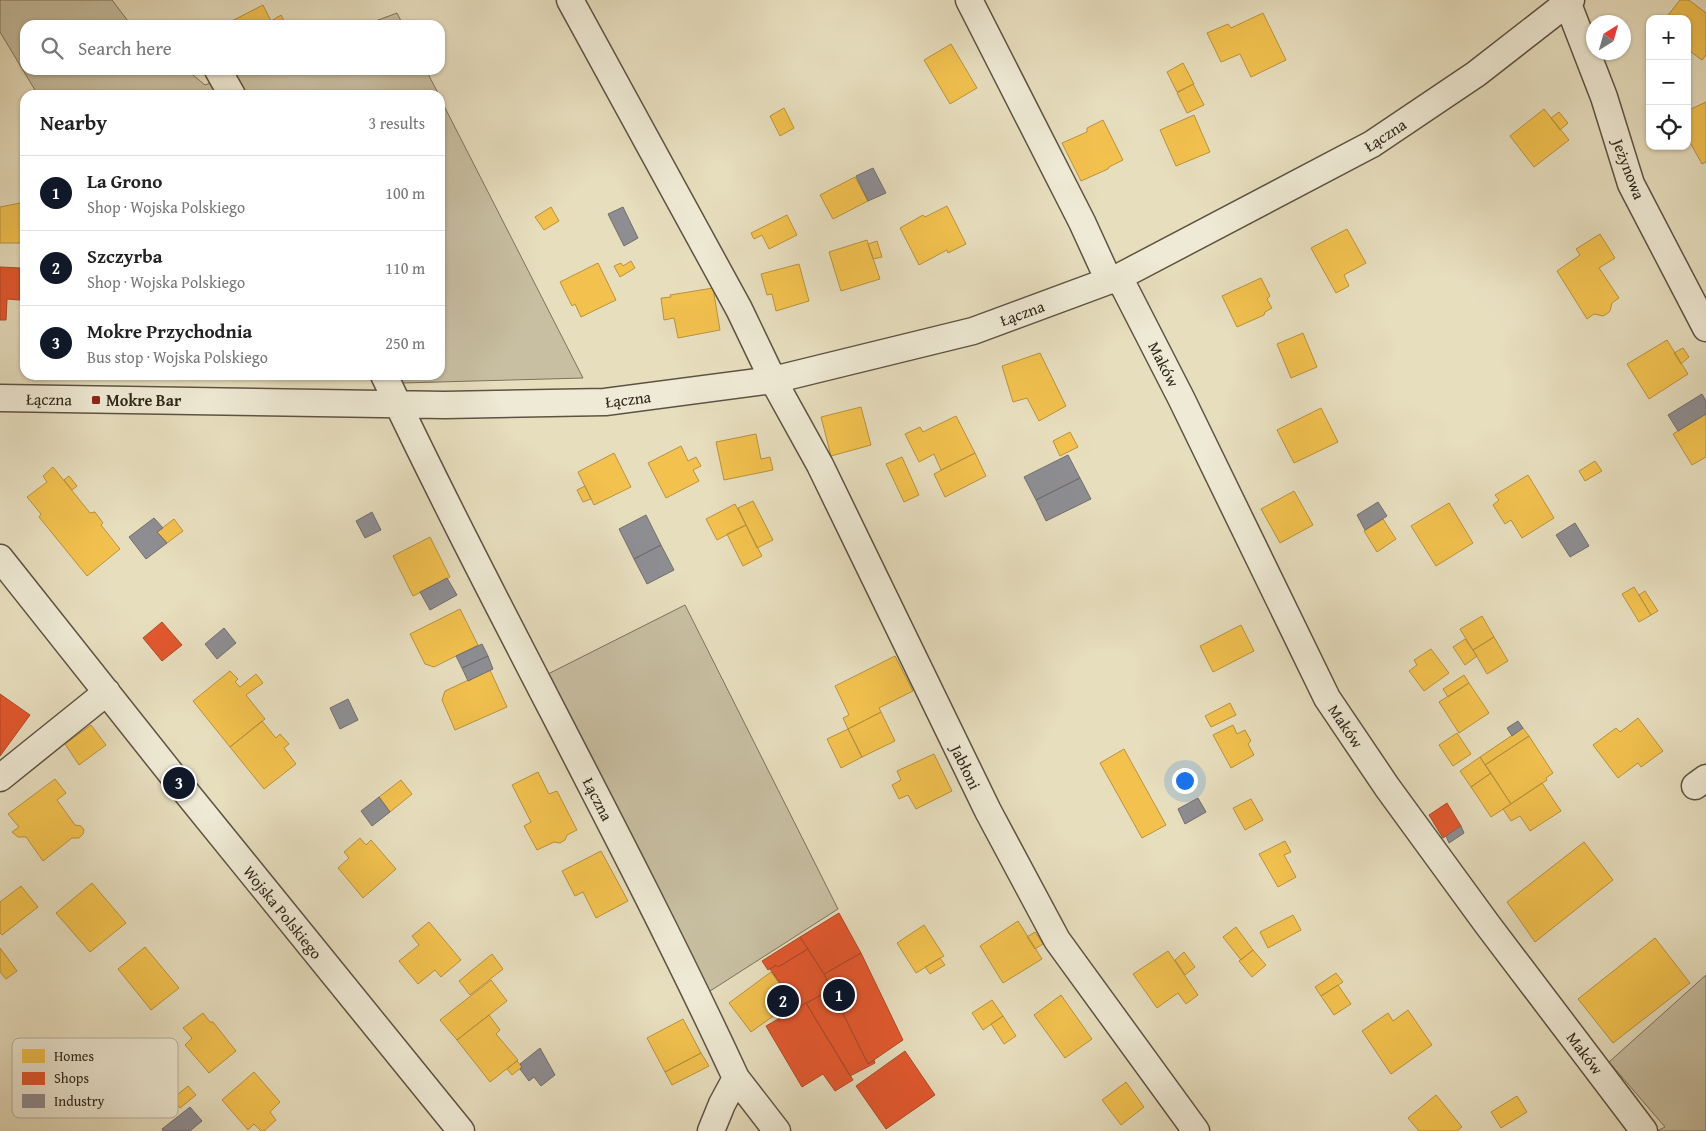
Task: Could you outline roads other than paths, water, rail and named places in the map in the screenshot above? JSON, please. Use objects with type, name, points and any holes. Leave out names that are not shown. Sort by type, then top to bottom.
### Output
[{"type":"street","name":"Jabłoni","points":[[570,0],[739,309],[773,380],[820,465],[988,812],[1057,940],[1196,1131]]},
{"type":"street","name":"Maków","points":[[969,0],[1082,222],[1181,398],[1327,698],[1387,787],[1487,924],[1644,1131]]},
{"type":"street","name":"Łączna","points":[[0,398],[445,405],[605,402],[773,380],[973,331],[1114,279],[1372,144],[1476,74],[1569,2]]},
{"type":"street","name":"Jeżynowa","points":[[1569,2],[1604,97],[1631,184],[1706,328]]},
{"type":"street","points":[[221,75],[229,90]]},
{"type":"street","name":"Łączna","points":[[386,380],[690,980],[736,1078]]},
{"type":"street","name":"Wojska Polskiego","points":[[0,558],[461,1131]]},
{"type":"street","points":[[0,778],[107,692]]},
{"type":"street","points":[[711,1131],[722,1104],[736,1078],[777,1131]]},
{"type":"place","name":"Mokre Bar","points":[[96,400]]},
{"type":"place","name":"Mokre Przychodnia","points":[[179,783]]},
{"type":"place","name":"La Grono","points":[[839,995]]},
{"type":"place","name":"Szczyrba","points":[[783,1001]]}]
